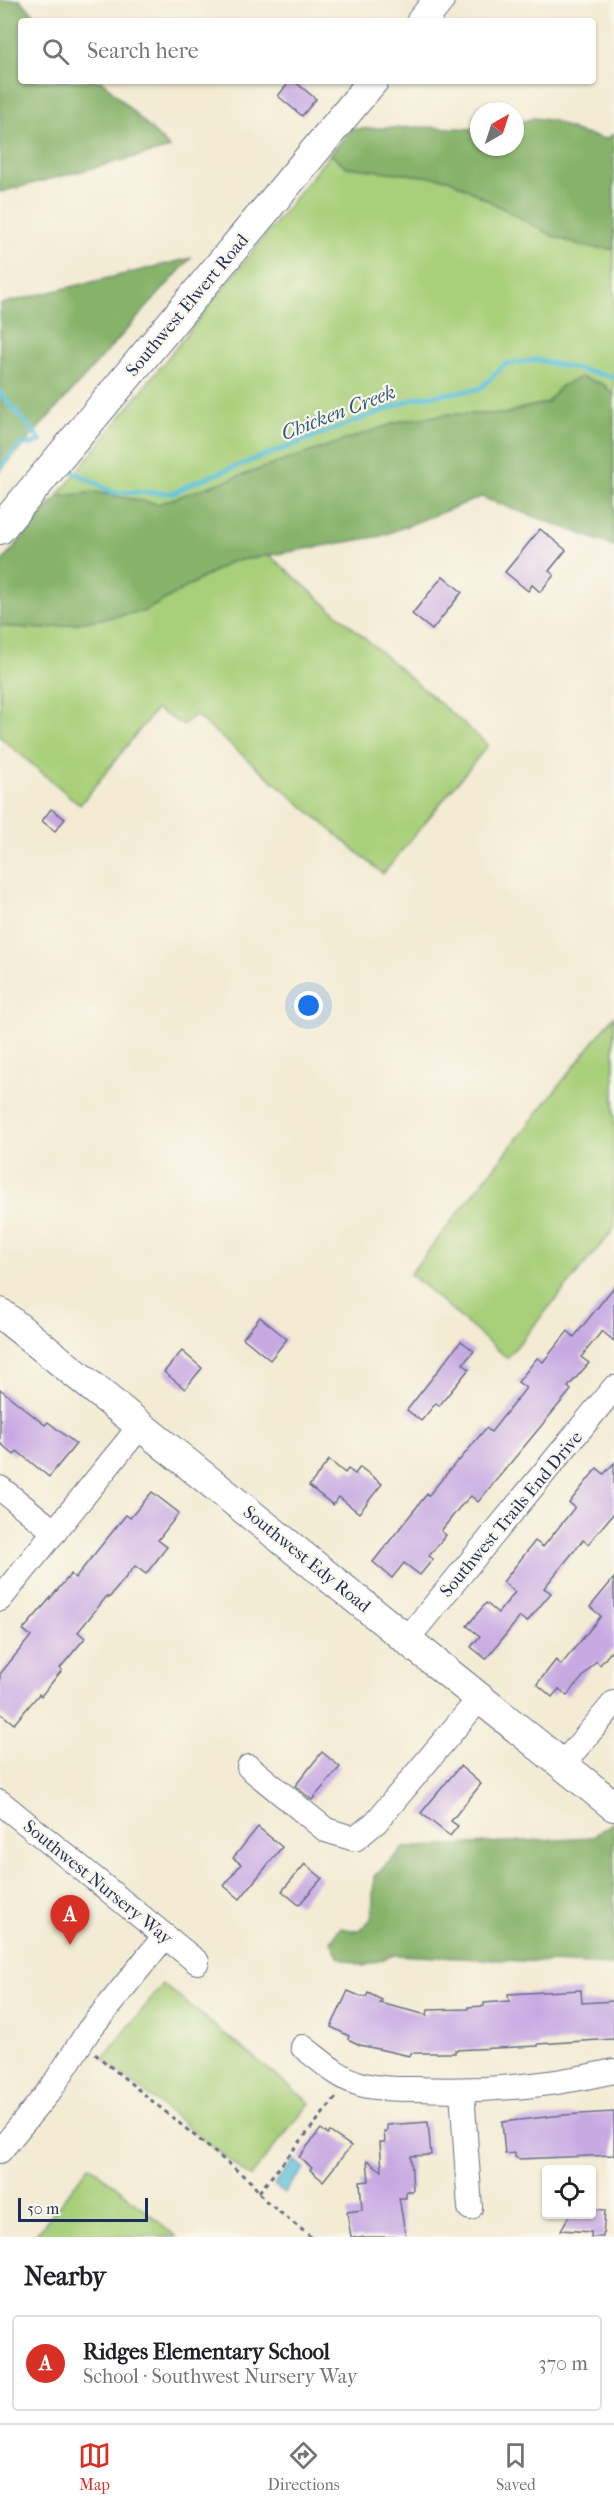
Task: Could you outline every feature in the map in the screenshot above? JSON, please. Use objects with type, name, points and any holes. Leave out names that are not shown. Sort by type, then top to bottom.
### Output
[{"type":"main road","points":[[424,18],[439,0]]},
{"type":"main road","name":"Southwest Elwert Road","points":[[0,529],[371,84]]},
{"type":"main road","name":"Southwest Edy Road","points":[[0,1313],[614,1806]]},
{"type":"street","name":"Southwest Trails End Drive","points":[[407,1639],[614,1388]]},
{"type":"street","points":[[0,1599],[141,1425]]},
{"type":"street","points":[[0,1488],[55,1532]]},
{"type":"street","points":[[249,1767],[326,1830],[355,1839],[376,1822],[480,1698]]},
{"type":"street","points":[[563,1764],[614,1703]]},
{"type":"street","name":"Southwest Nursery Way","points":[[0,1802],[197,1962]]},
{"type":"street","points":[[0,2151],[51,2089],[88,2030],[165,1936]]},
{"type":"street","points":[[303,2047],[351,2080],[377,2087],[462,2091],[586,2078],[614,2071]]},
{"type":"street","points":[[462,2091],[470,2208]]},
{"type":"path","points":[[90,2050],[251,2182],[267,2202],[311,2237]]},
{"type":"path","points":[[260,2192],[351,2080]]},
{"type":"green space","points":[[0,0],[20,0],[38,18],[18,18],[18,84],[105,84],[170,148],[0,192]]},
{"type":"green space","points":[[535,118],[554,121],[577,132],[605,139],[614,134],[614,249],[585,247],[553,236],[449,179],[347,167],[330,154],[351,129],[423,127],[470,129],[470,156],[524,156],[524,121]]},
{"type":"green space","points":[[330,154],[347,167],[449,179],[553,236],[585,247],[614,249],[614,395],[603,384],[561,386],[547,403],[505,414],[450,414],[401,421],[158,504],[95,492],[57,497]]},
{"type":"green space","points":[[191,258],[0,471],[0,304]]},
{"type":"green space","points":[[580,377],[603,384],[614,395],[614,546],[481,497],[381,536],[230,562],[145,611],[44,629],[0,626],[0,564],[57,497],[95,492],[158,504],[401,421],[450,414],[505,414],[547,403],[561,386]]},
{"type":"green space","points":[[269,555],[488,745],[383,874],[195,715],[183,725],[156,709],[80,805],[0,737],[0,626],[44,629],[145,611],[230,562]]},
{"type":"green space","points":[[614,1016],[614,1229],[507,1358],[410,1274]]},
{"type":"green space","points":[[614,1822],[614,1965],[394,1955],[364,1966],[338,1957],[331,1941],[340,1928],[359,1931],[372,1918],[374,1876],[404,1848],[592,1837]]},
{"type":"green space","points":[[163,1984],[310,2103],[250,2177],[103,2059]]},
{"type":"green space","points":[[90,2165],[177,2237],[34,2237]]},
{"type":"water","points":[[294,2160],[304,2168],[284,2193],[274,2185]]},
{"type":"building","points":[[288,84],[298,84],[316,99],[302,116],[278,96]]},
{"type":"building","points":[[540,529],[566,550],[549,571],[554,575],[540,592],[532,585],[528,591],[505,572]]},
{"type":"building","points":[[443,576],[462,592],[432,630],[412,614]]},
{"type":"building","points":[[51,809],[65,819],[55,831],[42,821]]},
{"type":"building","points":[[614,1287],[614,1341],[602,1331],[581,1357],[589,1363],[568,1387],[571,1390],[478,1502],[471,1496],[459,1508],[441,1531],[446,1535],[429,1556],[433,1559],[420,1575],[404,1563],[392,1578],[373,1562],[427,1494],[428,1496],[486,1428],[491,1432],[526,1388],[518,1382],[537,1358],[543,1362],[568,1331],[574,1337]]},
{"type":"building","points":[[260,1317],[287,1339],[270,1360],[243,1338]]},
{"type":"building","points":[[461,1341],[474,1351],[463,1364],[469,1369],[439,1406],[436,1403],[421,1421],[407,1410]]},
{"type":"building","points":[[182,1351],[202,1368],[185,1389],[164,1372]]},
{"type":"building","points":[[0,1389],[45,1425],[48,1422],[76,1444],[49,1477],[17,1451],[14,1455],[0,1443]]},
{"type":"building","points":[[329,1460],[345,1473],[348,1469],[355,1474],[360,1467],[382,1484],[359,1513],[339,1497],[333,1505],[309,1486]]},
{"type":"building","points":[[614,1463],[614,1513],[588,1544],[583,1540],[544,1588],[551,1593],[527,1622],[520,1617],[486,1659],[471,1647],[480,1636],[467,1626],[486,1603],[498,1613],[515,1592],[503,1582],[535,1541],[543,1547],[575,1507],[569,1503],[597,1468],[604,1474]]},
{"type":"building","points":[[152,1492],[179,1513],[158,1540],[167,1547],[146,1574],[135,1566],[109,1598],[107,1596],[78,1632],[85,1638],[60,1668],[62,1670],[14,1724],[0,1713],[0,1674],[31,1636],[23,1630],[71,1574],[75,1578],[126,1515],[130,1518]]},
{"type":"building","points":[[614,1578],[614,1648],[600,1665],[596,1661],[567,1696],[559,1689],[552,1697],[537,1684],[556,1660],[561,1665],[601,1616],[590,1607]]},
{"type":"building","points":[[322,1752],[340,1767],[312,1800],[295,1786]]},
{"type":"building","points":[[460,1766],[481,1784],[451,1821],[458,1826],[450,1836],[421,1813]]},
{"type":"building","points":[[258,1827],[282,1847],[240,1899],[224,1886],[241,1864],[233,1858]]},
{"type":"building","points":[[305,1864],[322,1878],[299,1905],[282,1891]]},
{"type":"building","points":[[581,1990],[582,2003],[614,2001],[614,2039],[455,2050],[455,2053],[411,2053],[410,2056],[360,2045],[348,2039],[349,2036],[331,2027],[348,1991],[362,1997],[366,1997],[368,1993],[382,2000],[380,2003],[427,2015],[428,2010],[468,2009],[468,2007],[484,2006],[484,2003],[509,2001],[508,1994]]},
{"type":"building","points":[[614,2112],[614,2155],[519,2159],[515,2157],[515,2153],[505,2154],[502,2122]]},
{"type":"building","points":[[428,2122],[431,2155],[411,2156],[413,2191],[406,2191],[406,2198],[399,2198],[406,2237],[351,2237],[347,2212],[362,2210],[360,2182],[369,2181],[367,2160],[382,2171],[380,2142],[385,2142],[384,2131],[387,2131],[387,2125]]},
{"type":"building","points":[[321,2129],[328,2134],[330,2132],[351,2146],[323,2181],[299,2157]]},
{"type":"building","points":[[596,2209],[605,2210],[603,2237],[591,2237],[591,2232],[561,2230],[567,2219],[596,2219]]},
{"type":"waterway","name":"Chicken Creek","points":[[71,470],[112,492],[173,493],[195,482],[416,398],[480,389],[505,364],[537,360],[614,377]]},
{"type":"waterway","points":[[0,392],[41,441],[21,444],[0,467]]},
{"type":"place","name":"Ridges Elementary School","points":[[70,1945]]}]
